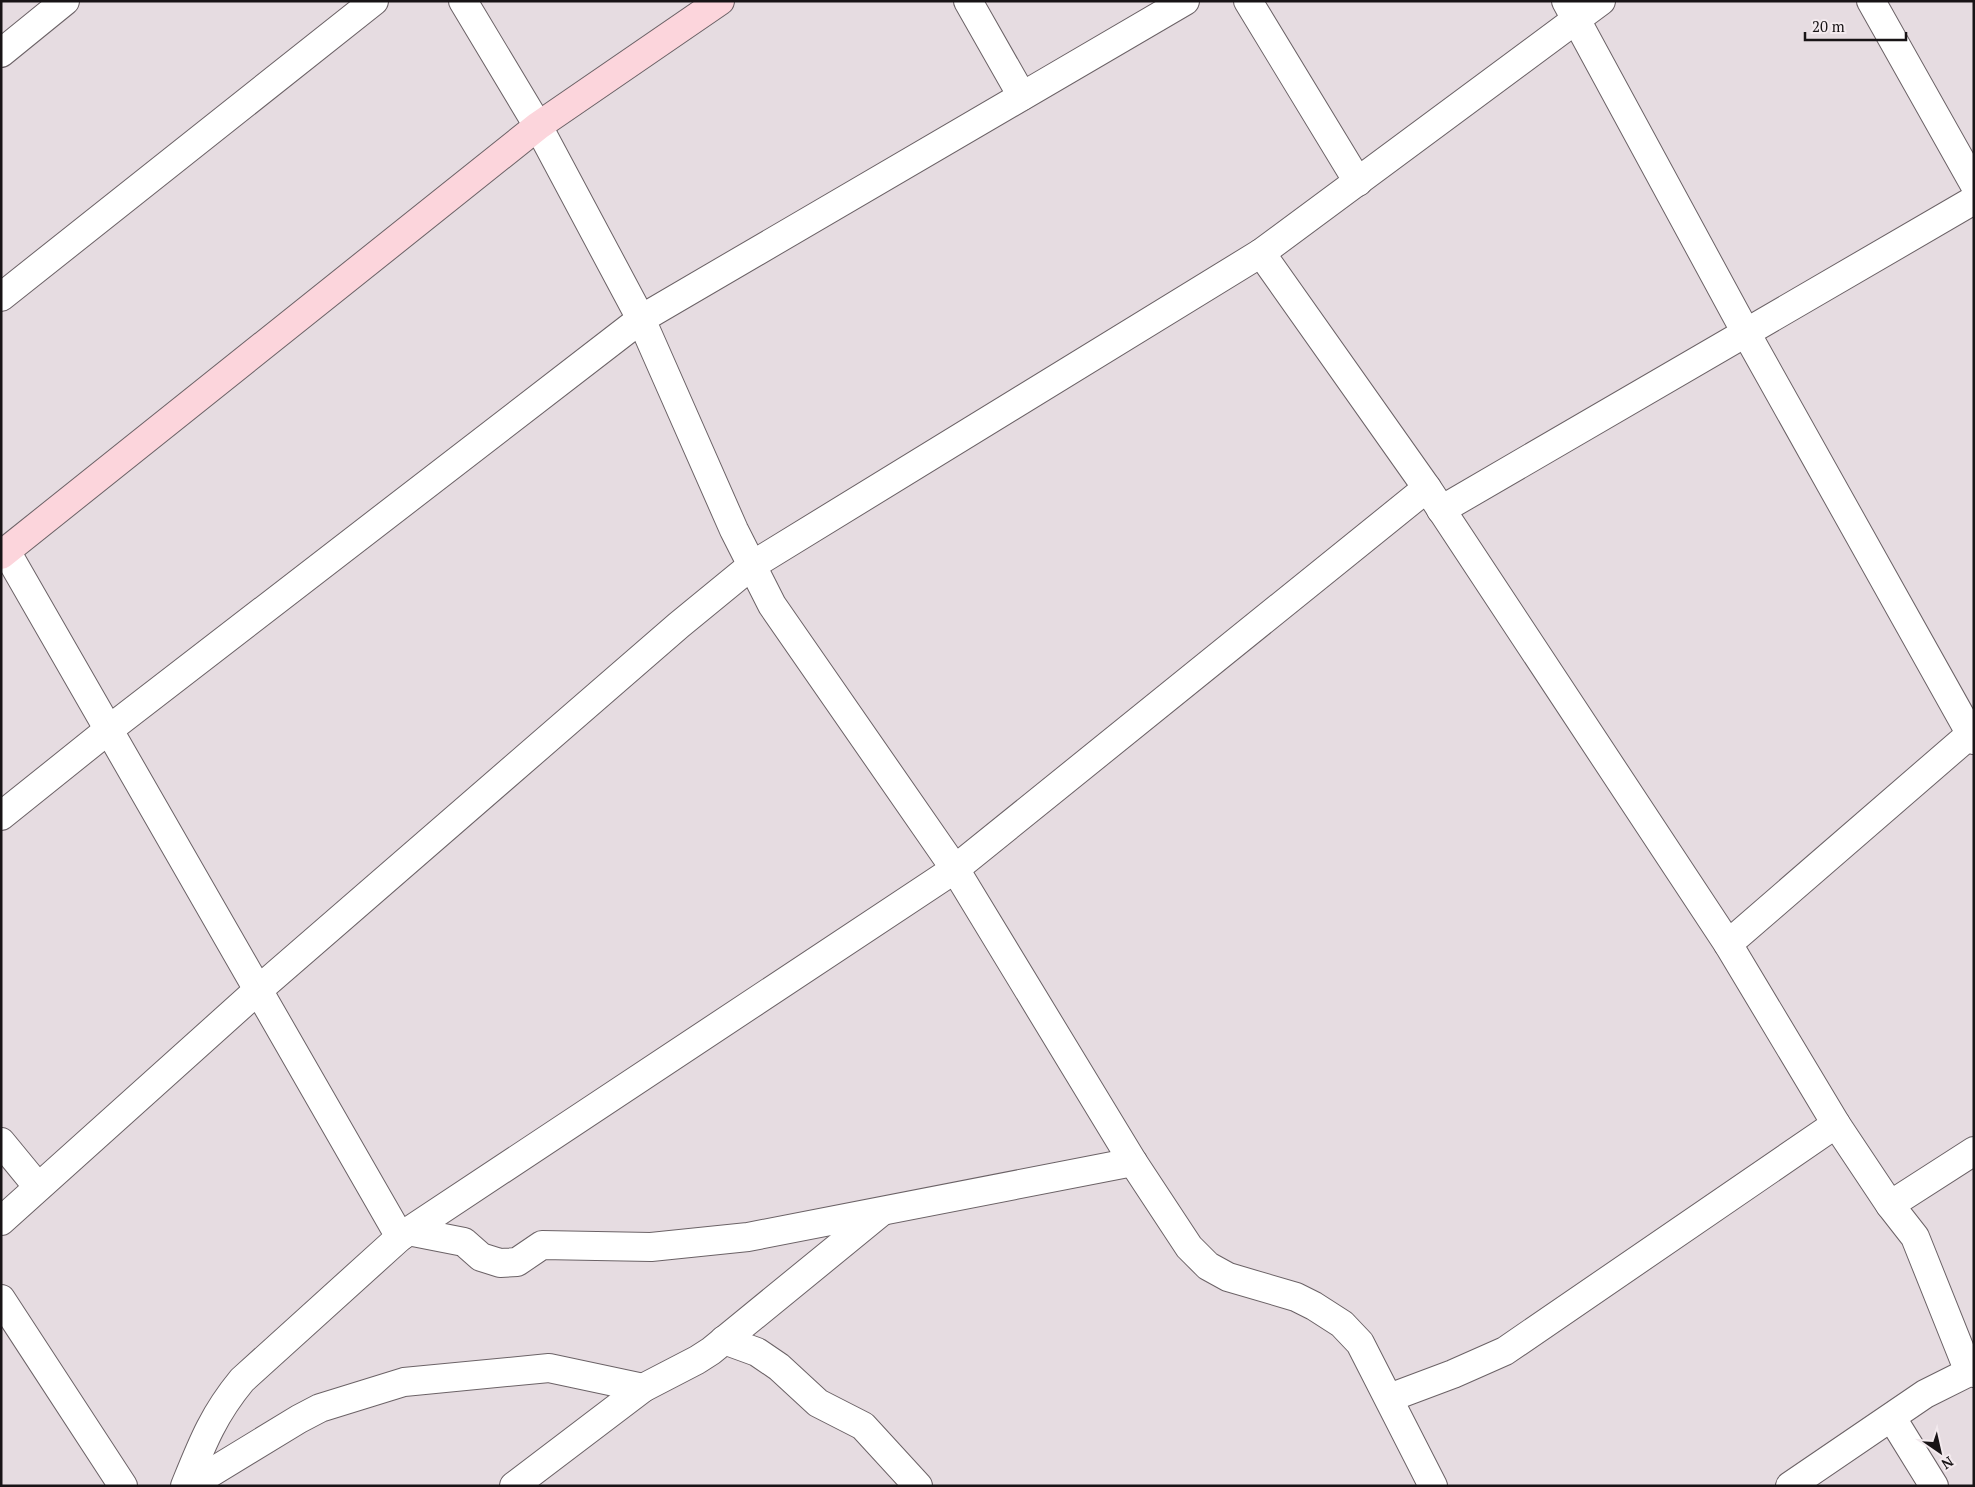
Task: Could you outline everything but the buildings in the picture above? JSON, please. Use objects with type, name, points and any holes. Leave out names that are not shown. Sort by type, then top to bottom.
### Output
[{"type":"street","points":[[1,53],[65,1]]},
{"type":"street","points":[[1,297],[374,1]]},
{"type":"street","points":[[463,1],[538,126],[641,319],[751,566],[787,628],[955,869],[1133,1162],[1189,1247],[1208,1266],[1228,1277],[1296,1297],[1342,1324],[1360,1343],[1433,1486]]},
{"type":"street","points":[[968,1],[1022,96]]},
{"type":"street","points":[[1,816],[107,731],[641,319],[1186,1]]},
{"type":"street","points":[[1248,1],[1358,182]]},
{"type":"street","points":[[1,1221],[257,991],[678,625],[751,566],[1261,253],[1358,182],[1571,11],[1602,1]]},
{"type":"street","points":[[1871,1],[1974,184]]},
{"type":"street","points":[[404,1234],[257,991],[3,553],[538,126],[711,4]]},
{"type":"street","points":[[1571,11],[1745,332],[1973,735],[1728,944]]},
{"type":"street","points":[[187,1486],[208,1428],[224,1402],[242,1380],[404,1234],[955,869],[1434,499],[1745,332],[1974,200]]},
{"type":"street","points":[[1261,253],[1434,499],[1728,944],[1836,1124],[1890,1205],[1915,1237],[1972,1373],[1925,1394],[1790,1486]]},
{"type":"street","points":[[1389,1398],[1453,1374],[1505,1351],[1836,1124]]},
{"type":"street","points":[[1,1142],[38,1186]]},
{"type":"street","points":[[1890,1205],[1974,1150]]},
{"type":"street","points":[[404,1234],[464,1242],[481,1257],[500,1262],[517,1262],[542,1245],[651,1247],[748,1237],[1133,1162]]},
{"type":"street","points":[[514,1486],[643,1388],[697,1360],[724,1340],[883,1211]]},
{"type":"street","points":[[1,1299],[123,1486]]},
{"type":"street","points":[[724,1340],[756,1352],[779,1368],[818,1403],[863,1426],[918,1486]]},
{"type":"street","points":[[187,1486],[306,1415],[340,1400],[404,1382],[549,1368],[643,1388]]},
{"type":"street","points":[[1892,1418],[1934,1486]]}]
